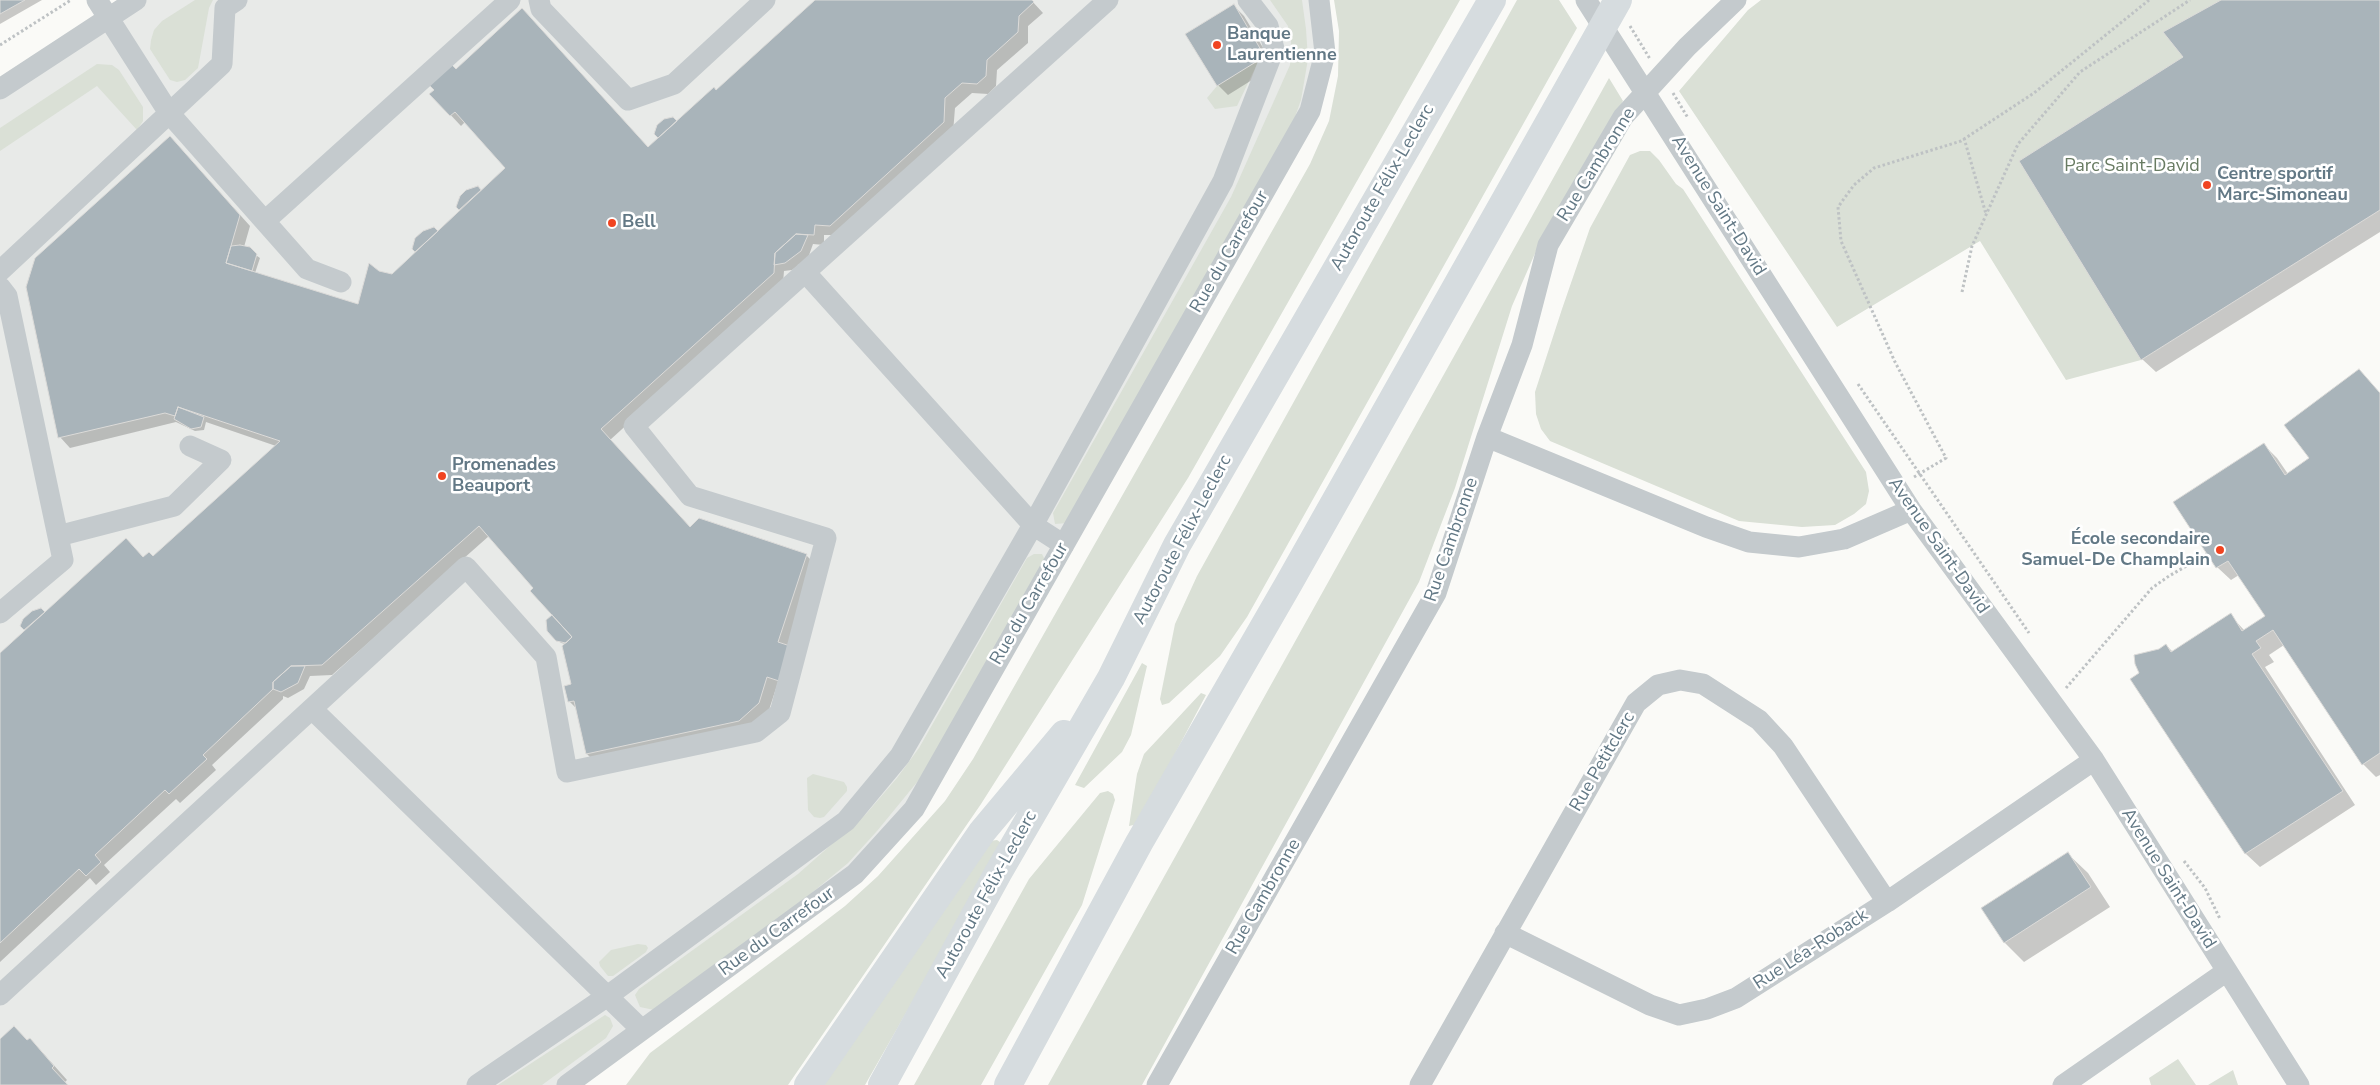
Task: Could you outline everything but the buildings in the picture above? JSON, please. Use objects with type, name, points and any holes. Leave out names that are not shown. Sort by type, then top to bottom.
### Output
[{"type":"highway","points":[[1008,1085],[1139,843],[1289,583],[1618,0]]},
{"type":"highway","name":"Autoroute Félix-Leclerc","points":[[882,1085],[998,874],[1111,678],[1177,545],[1485,7]]},
{"type":"highway","points":[[808,1085],[982,832],[1111,678]]},
{"type":"street","points":[[0,89],[103,9],[136,0]]},
{"type":"street","points":[[0,271],[222,64],[225,8],[237,0]]},
{"type":"street","points":[[265,221],[510,0]]},
{"type":"street","points":[[539,0],[542,9],[628,100],[674,84],[765,0]]},
{"type":"street","points":[[0,995],[466,567],[546,657],[567,772],[756,732],[780,713],[826,538],[690,496],[634,426],[1108,0]]},
{"type":"street","points":[[477,1085],[609,995],[846,821],[900,756],[1033,525],[1224,181],[1274,48],[1268,26],[1248,0]]},
{"type":"street","name":"Rue du Carrefour","points":[[567,1085],[856,874],[914,809],[1310,111],[1325,52],[1318,0]]},
{"type":"street","name":"Avenue Saint-David","points":[[1586,0],[1911,510],[2094,760],[2210,947],[2299,1085]]},
{"type":"street","name":"Rue Cambronne","points":[[1157,1085],[1436,593],[1487,437],[1522,345],[1548,245],[1623,117],[1687,47],[1736,0]]},
{"type":"street","points":[[103,9],[169,113],[307,269],[341,282]]},
{"type":"street","points":[[805,272],[1033,525],[1064,545]]},
{"type":"street","points":[[0,287],[8,296],[63,560],[0,613]]},
{"type":"street","points":[[1487,437],[1706,527],[1749,542],[1798,547],[1844,540],[1911,510]]},
{"type":"street","points":[[58,536],[174,506],[221,460],[190,446]]},
{"type":"street","name":"Rue Petitclerc","points":[[1420,1085],[1636,704],[1658,685],[1680,680],[1702,684],[1760,720],[1783,746],[1887,902]]},
{"type":"street","points":[[312,709],[609,995],[642,1030]]},
{"type":"street","name":"Rue Léa-Roback","points":[[1505,933],[1650,1005],[1679,1015],[1707,1009],[1736,998],[1887,902],[2094,760]]},
{"type":"street","points":[[2063,1085],[2227,971]]},
{"type":"path","points":[[0,45],[70,0]]},
{"type":"path","points":[[1920,474],[1946,458],[1895,362],[1841,241],[1838,208],[1854,185],[1874,168],[1964,138],[2034,93],[2149,0]]},
{"type":"path","points":[[1962,292],[1972,246],[2018,144],[2080,72],[2190,0]]},
{"type":"path","points":[[1964,138],[1986,214]]},
{"type":"path","points":[[2051,702],[2079,674],[2152,588],[2168,576],[2207,554]]},
{"type":"shaded area","points":[[136,0],[1319,0],[1310,111],[914,809],[855,874],[567,1085],[0,1085],[0,89]]},
{"type":"green space","points":[[195,0],[213,0],[209,8],[198,68],[185,80],[177,82],[170,80],[150,49],[151,40],[154,30],[162,21]]},
{"type":"green space","points":[[1270,0],[1302,0],[1306,29],[1308,59],[1301,100],[1285,145],[1068,523],[1055,524],[1053,513],[1231,197],[1290,65],[1291,42],[1288,26]]},
{"type":"green space","points":[[1334,0],[1460,0],[1188,478],[981,804],[788,1085],[626,1085],[650,1053],[845,906],[878,876],[945,801],[973,759],[1310,164],[1329,121],[1338,76],[1339,31]]},
{"type":"green space","points":[[1517,0],[1559,0],[1577,28],[1247,617],[1220,656],[1169,703],[1162,705],[1160,699],[1175,624],[1197,576]]},
{"type":"green space","name":"Parc Saint-David","points":[[1761,0],[2380,0],[2380,208],[2141,360],[2066,380],[1980,241],[1837,327],[1679,91],[1748,10]]},
{"type":"green space","points":[[1259,60],[1237,106],[1215,109],[1207,98],[1217,86]]},
{"type":"green space","points":[[97,64],[112,65],[119,70],[143,107],[143,121],[137,130],[97,86],[0,151],[0,128]]},
{"type":"green space","points":[[1609,78],[1623,101],[1540,242],[1512,306],[1455,488],[1419,582],[1142,1085],[1048,1085]]},
{"type":"green space","points":[[1640,151],[1650,151],[1676,184],[1683,189],[1866,472],[1869,491],[1866,504],[1854,514],[1835,525],[1802,527],[1739,521],[1550,441],[1541,429],[1536,414],[1535,392],[1590,228],[1630,155]]},
{"type":"green space","points":[[1034,554],[1042,554],[1045,560],[936,759],[877,831],[848,863],[808,896],[654,1010],[640,1007],[635,995],[639,989],[798,874],[866,814],[897,778],[919,748],[1027,558]]},
{"type":"green space","points":[[1142,663],[1147,666],[1131,735],[1122,752],[1084,788],[1075,785]]},
{"type":"green space","points":[[1201,693],[1206,695],[1138,824],[1129,826],[1137,774],[1144,754]]},
{"type":"green space","points":[[813,774],[844,782],[847,787],[847,791],[824,817],[820,818],[814,817],[808,810],[807,778]]},
{"type":"green space","points":[[1108,791],[1113,794],[1115,800],[1082,905],[981,1085],[914,1085],[1029,879],[1100,793]]},
{"type":"green space","points":[[997,840],[1000,842],[1000,848],[865,1085],[820,1085],[990,841]]},
{"type":"green space","points":[[638,944],[646,945],[648,948],[646,952],[613,976],[608,976],[600,966],[599,962],[611,950]]},
{"type":"green space","points":[[605,1015],[610,1018],[613,1026],[606,1038],[542,1085],[498,1085]]},
{"type":"green space","points":[[2178,1059],[2196,1085],[2151,1085],[2149,1078]]},
{"type":"green space","points":[[2233,1070],[2238,1085],[2208,1085]]},
{"type":"place","name":"Banque Laurentienne","points":[[1217,45]]},
{"type":"place","name":"Centre sportif Marc-Simoneau","points":[[2207,185]]},
{"type":"place","name":"Bell","points":[[612,223]]},
{"type":"place","name":"Promenades Beauport","points":[[442,476]]},
{"type":"place","name":"École secondaire Samuel-De Champlain","points":[[2220,550]]}]
